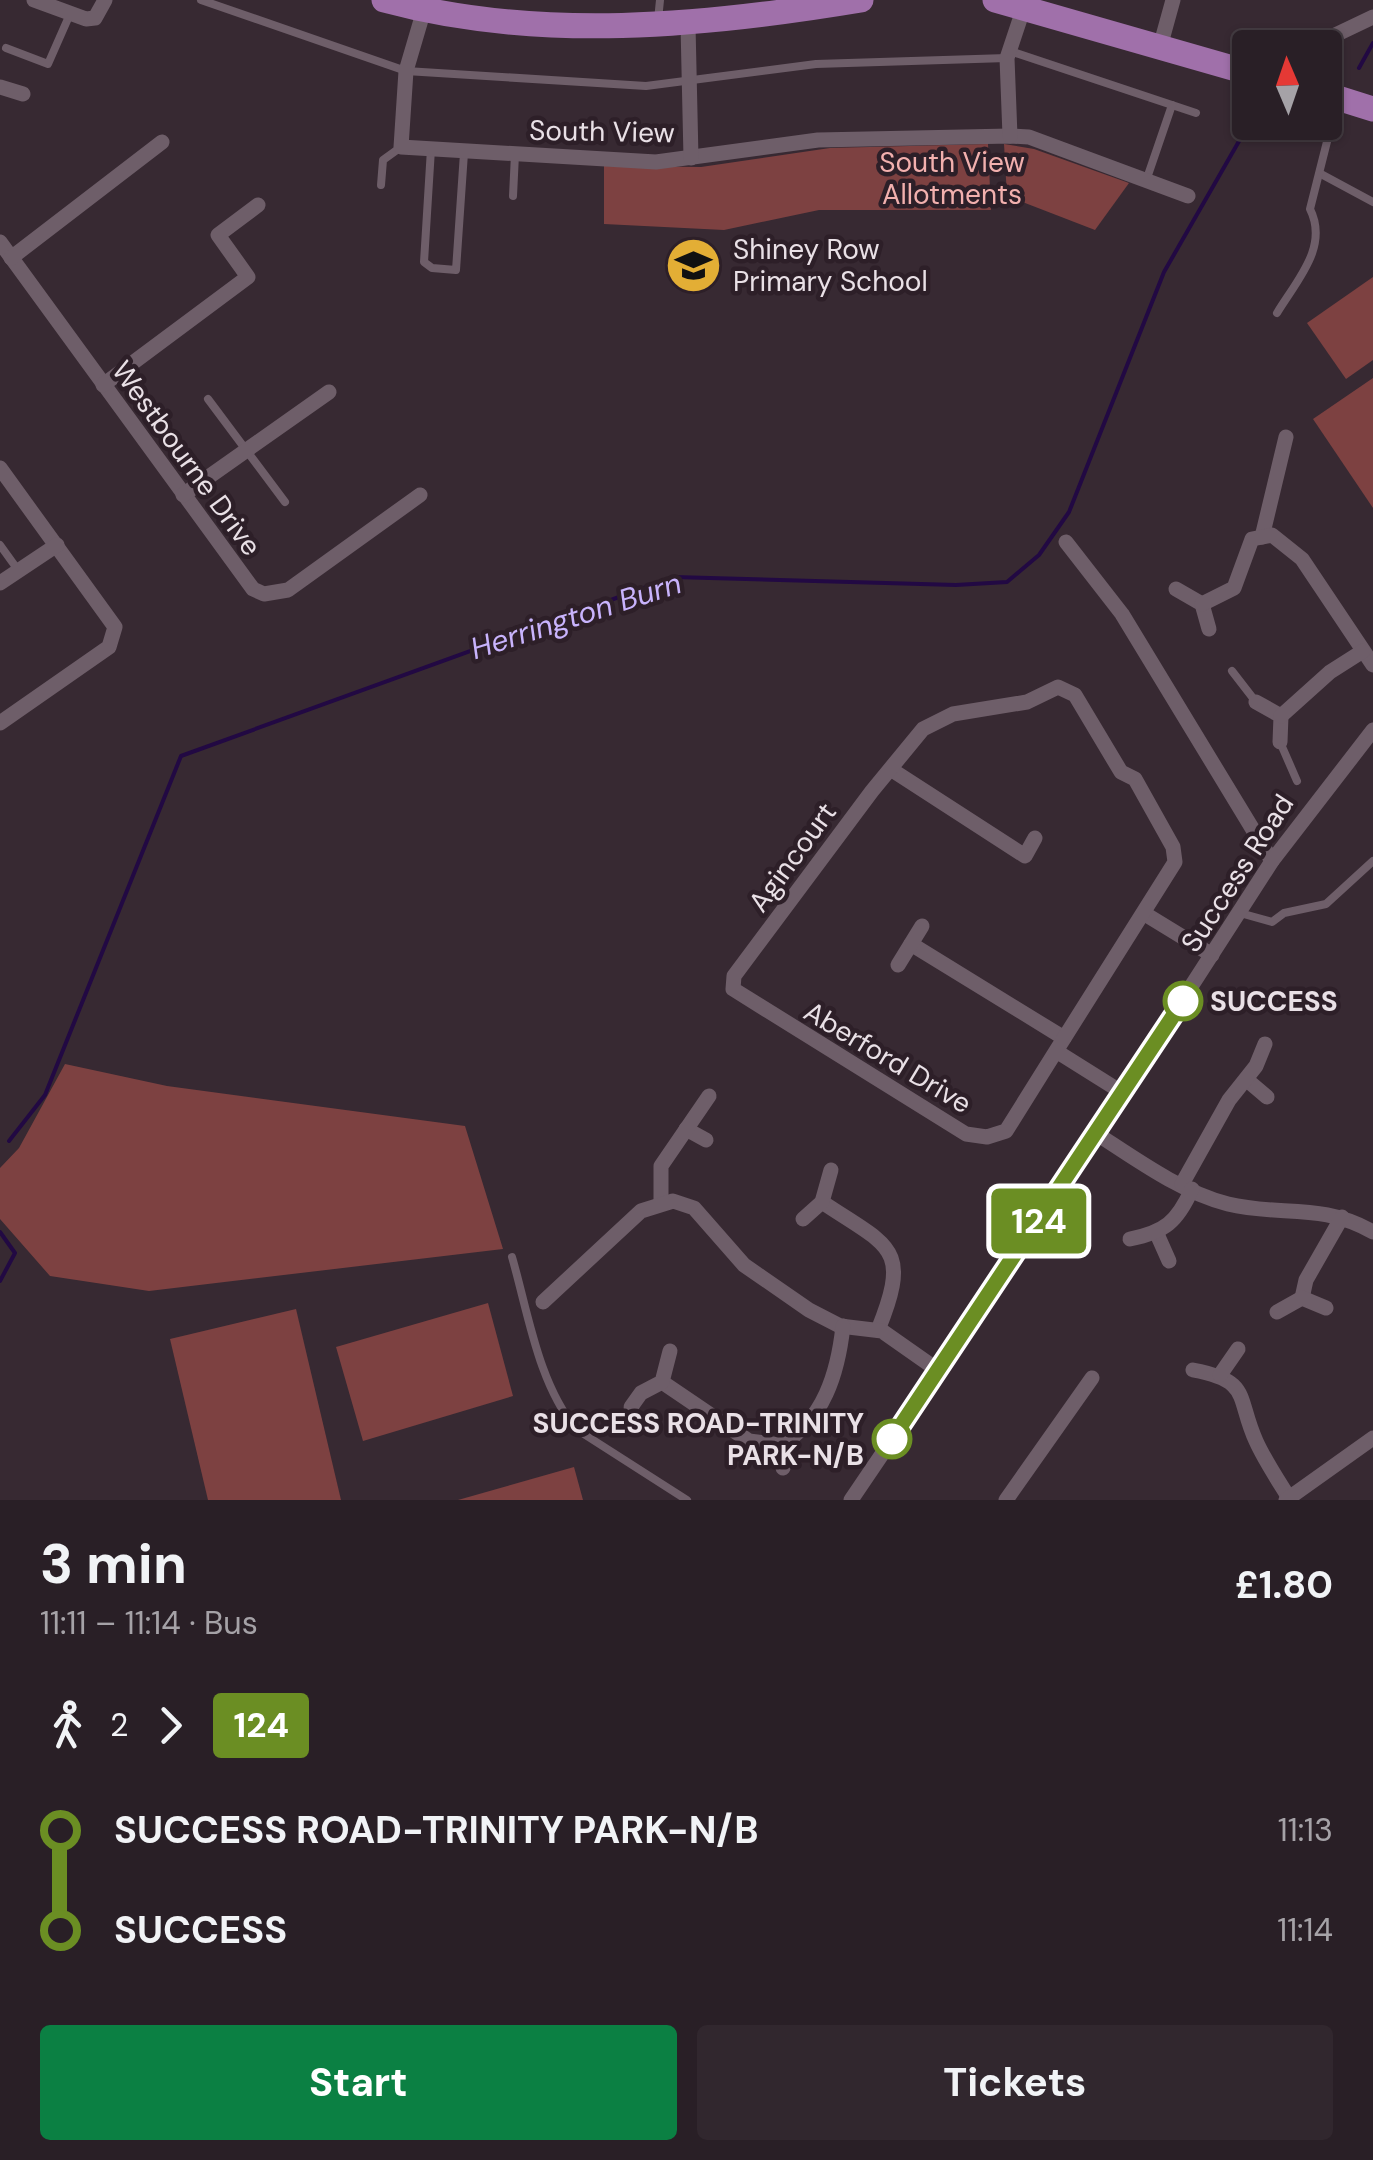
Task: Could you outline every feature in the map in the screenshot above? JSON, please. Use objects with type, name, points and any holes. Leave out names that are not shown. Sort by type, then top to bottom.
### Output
[{"type":"main road","points":[[384,0],[534,22],[659,13],[688,25],[770,7],[861,0]]},
{"type":"main road","points":[[1005,2],[1232,68]]},
{"type":"main road","points":[[1342,99],[1372,106]]},
{"type":"street","points":[[34,0],[70,14],[95,18],[105,0]]},
{"type":"street","points":[[1160,47],[1172,0]]},
{"type":"street","points":[[1005,2],[1010,136]]},
{"type":"street","points":[[402,147],[406,70],[425,5]]},
{"type":"street","points":[[1342,32],[1373,17]]},
{"type":"street","points":[[688,25],[690,158]]},
{"type":"street","points":[[0,87],[23,94]]},
{"type":"street","name":"South View","points":[[402,147],[656,162],[818,140],[1028,137],[1188,196]]},
{"type":"street","points":[[12,258],[162,142]]},
{"type":"street","points":[[103,384],[248,277],[218,235],[258,205]]},
{"type":"street","name":"Westbourne Drive","points":[[0,242],[244,581],[264,594],[277,593],[300,582],[420,494]]},
{"type":"street","points":[[183,495],[329,392]]},
{"type":"street","points":[[1262,537],[1286,437]]},
{"type":"street","points":[[0,468],[115,627],[109,647],[0,723]]},
{"type":"street","points":[[1202,604],[1234,588],[1252,540],[1272,535],[1302,559],[1368,658],[1330,672],[1281,716],[1280,742]]},
{"type":"street","points":[[1066,542],[1122,614],[1272,861]]},
{"type":"street","points":[[0,583],[57,544]]},
{"type":"street","points":[[1176,588],[1202,604],[1208,630]]},
{"type":"street","name":"Agincourt","points":[[734,976],[910,741],[953,714],[1027,702],[1058,688],[1067,689]]},
{"type":"street","name":"Aberford Drive","points":[[734,976],[733,989],[739,997],[966,1134],[987,1137],[1006,1131],[1175,862],[1174,847],[1135,779],[1121,772],[1067,689]]},
{"type":"street","points":[[1256,702],[1281,716]]},
{"type":"street","name":"Success Road","points":[[851,1500],[1123,1094],[1272,861],[1373,730]]},
{"type":"street","points":[[892,770],[1025,856]]},
{"type":"street","points":[[1016,870],[1035,838]]},
{"type":"street","points":[[1144,914],[1212,956]]},
{"type":"street","points":[[898,965],[922,926]]},
{"type":"street","points":[[910,944],[1060,1044],[1123,1094]]},
{"type":"street","points":[[1130,1239],[1157,1234],[1174,1222],[1229,1100],[1247,1080],[1264,1044]]},
{"type":"street","points":[[1247,1080],[1267,1097]]},
{"type":"street","points":[[662,1201],[661,1166],[709,1096]]},
{"type":"street","points":[[686,1128],[706,1140]]},
{"type":"street","points":[[1096,1134],[1187,1187],[1232,1205],[1307,1210],[1342,1217],[1373,1232]]},
{"type":"street","points":[[803,1219],[822,1202],[831,1170]]},
{"type":"street","points":[[543,1302],[641,1211],[662,1201],[694,1208],[744,1266],[827,1321],[878,1330],[938,1371]]},
{"type":"street","points":[[822,1202],[884,1243],[893,1257],[895,1284],[878,1330]]},
{"type":"street","points":[[1277,1312],[1302,1298],[1306,1280],[1342,1217]]},
{"type":"street","points":[[1157,1234],[1169,1261]]},
{"type":"street","points":[[1302,1298],[1326,1308]]},
{"type":"street","points":[[662,1382],[749,1441],[780,1445],[806,1426],[830,1388],[837,1372],[844,1326]]},
{"type":"street","points":[[1220,1375],[1238,1349]]},
{"type":"street","points":[[630,1408],[640,1393],[662,1382],[670,1350]]},
{"type":"street","points":[[1194,1370],[1220,1375],[1242,1392],[1254,1438],[1287,1499],[1373,1438]]},
{"type":"street","points":[[1006,1500],[1092,1378]]},
{"type":"street","points":[[780,1445],[783,1468]]},
{"type":"lane","points":[[201,0],[406,70],[646,86],[816,64],[1009,54],[1196,112]]},
{"type":"lane","points":[[6,48],[48,64],[70,14]]},
{"type":"lane","points":[[1146,181],[1172,105]]},
{"type":"lane","points":[[1276,313],[1314,252],[1320,228],[1310,209],[1321,174],[1325,140]]},
{"type":"lane","points":[[381,185],[383,160],[402,147]]},
{"type":"lane","points":[[431,149],[424,262],[432,268],[456,270],[464,151]]},
{"type":"lane","points":[[512,196],[516,154]]},
{"type":"lane","points":[[1321,174],[1373,202]]},
{"type":"lane","points":[[208,400],[285,502]]},
{"type":"lane","points":[[0,545],[18,570]]},
{"type":"lane","points":[[1232,671],[1256,702]]},
{"type":"lane","points":[[1280,742],[1298,781]]},
{"type":"lane","points":[[1239,913],[1272,922],[1284,913],[1326,904],[1373,861]]},
{"type":"lane","points":[[512,1256],[546,1373],[564,1415],[576,1429],[687,1500]]},
{"type":"green space","name":"South View Allotments","points":[[988,144],[991,210],[819,210],[724,230],[604,224],[604,166],[701,167],[830,148]]},
{"type":"green space","points":[[1004,144],[1034,149],[1129,183],[1095,230],[1007,196]]},
{"type":"green space","points":[[1373,277],[1373,360],[1346,379],[1307,323]]},
{"type":"green space","points":[[1373,378],[1373,508],[1313,419]]},
{"type":"green space","points":[[65,1064],[167,1086],[465,1126],[503,1249],[149,1291],[50,1276],[0,1219],[0,1168],[19,1148]]},
{"type":"green space","points":[[488,1303],[513,1396],[363,1441],[336,1347]]},
{"type":"green space","points":[[296,1309],[341,1500],[208,1500],[170,1339]]},
{"type":"green space","points":[[574,1467],[583,1500],[458,1500]]},
{"type":"waterway","name":"Herrington Burn","points":[[1359,68],[1373,43]]},
{"type":"waterway","name":"Herrington Burn","points":[[9,1141],[45,1095],[181,756],[674,577],[956,585],[1007,582],[1039,555],[1069,512],[1164,272],[1240,140]]},
{"type":"waterway","name":"Herrington Burn","points":[[0,1232],[15,1253],[0,1281]]},
{"type":"bus line","name":"124","points":[[892,1439],[1183,1001]]},
{"type":"place","name":"Shiney Row Primary School","points":[[694,265]]},
{"type":"place","name":"SUCCESS","points":[[1183,1001]]},
{"type":"place","name":"SUCCESS ROAD-TRINITY PARK-N/B","points":[[892,1439]]}]
